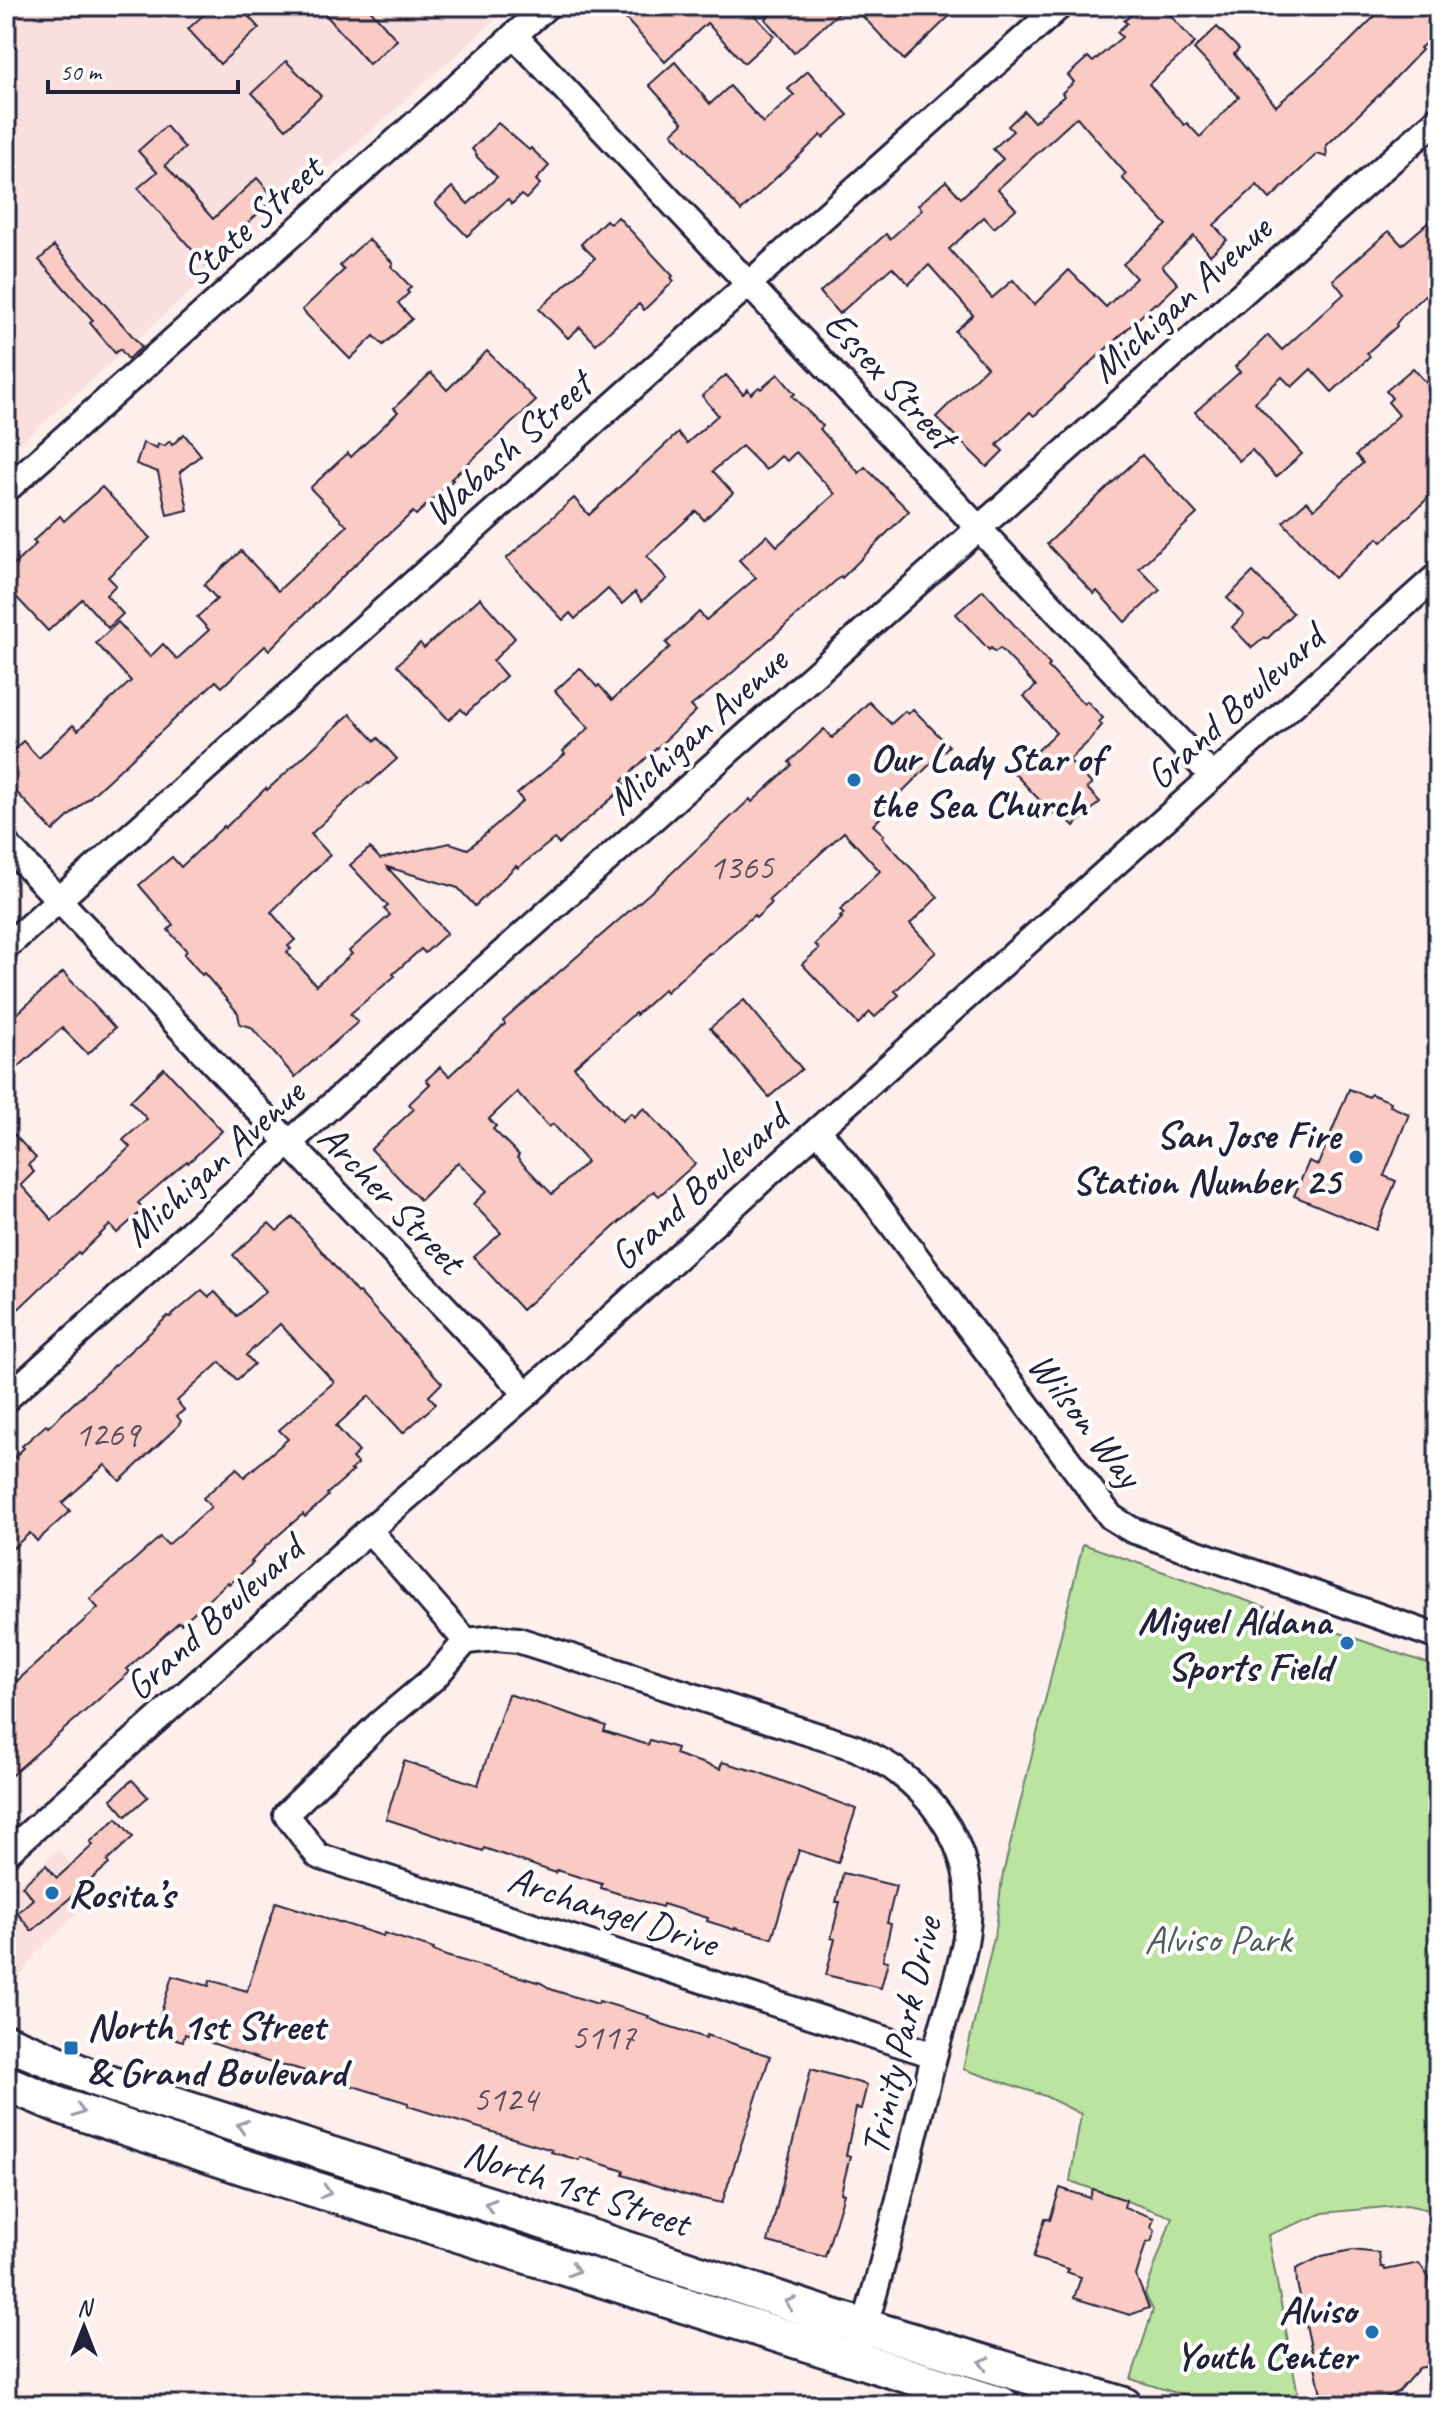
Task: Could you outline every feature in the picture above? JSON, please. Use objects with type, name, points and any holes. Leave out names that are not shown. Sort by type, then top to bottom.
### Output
[{"type":"main road","name":"North 1st Street","points":[[6,2042],[99,2080],[171,2104],[865,2326],[1124,2405]]},
{"type":"main road","name":"North 1st Street","points":[[6,2083],[61,2106],[247,2168],[1002,2405]]},
{"type":"street","name":"State Street","points":[[6,490],[547,6]]},
{"type":"street","name":"Wabash Street","points":[[6,947],[1060,6]]},
{"type":"street","name":"Essex Street","points":[[514,35],[1212,776]]},
{"type":"street","name":"Michigan Avenue","points":[[6,1399],[1438,119]]},
{"type":"street","name":"Grand Boulevard","points":[[6,1854],[369,1530],[527,1394],[1438,575]]},
{"type":"street","name":"Archer Street","points":[[6,844],[527,1394]]},
{"type":"street","name":"Wilson Way","points":[[818,1130],[1111,1517],[1132,1530],[1438,1637]]},
{"type":"street","points":[[369,1530],[466,1641]]},
{"type":"street","name":"Trinity Park Drive","points":[[466,1641],[497,1638],[533,1645],[856,1748],[907,1779],[928,1798],[952,1834],[965,1870],[970,1909],[965,1945],[934,2055],[904,2185],[854,2358]]},
{"type":"street","name":"Archangel Drive","points":[[466,1641],[435,1677],[379,1724],[286,1814],[318,1856],[934,2055]]},
{"type":"shaded area","points":[[6,6],[511,6],[6,456]]},
{"type":"shaded area","points":[[59,1850],[96,1894],[36,1953],[6,1997],[6,1894]]},
{"type":"green space","name":"Alviso Park","points":[[1083,1544],[1438,1667],[1438,2212],[1407,2205],[1323,2213],[1268,2235],[1300,2405],[1215,2405],[1131,2379],[1153,2310],[1145,2294],[1172,2217],[1070,2181],[1081,2114],[1045,2096],[963,2069],[996,1929],[1002,1878]]},
{"type":"building","points":[[213,6],[258,6],[249,17],[259,28],[220,64],[188,29]]},
{"type":"building","points":[[318,6],[367,6],[397,40],[369,64]]},
{"type":"building","points":[[614,6],[746,6],[774,36],[744,63],[707,23],[665,62]]},
{"type":"building","points":[[781,6],[846,6],[794,53],[765,19]]},
{"type":"building","points":[[853,6],[960,6],[904,60]]},
{"type":"building","points":[[1142,6],[1162,6],[1195,43],[1149,84],[1184,125],[1187,123],[1200,137],[1239,97],[1194,49],[1217,27],[1239,49],[1234,54],[1276,106],[1385,6],[1438,6],[1438,32],[1326,146],[1327,157],[1317,154],[1270,199],[1257,185],[1214,225],[1227,240],[1210,255],[1194,236],[1162,266],[1178,284],[1034,416],[1030,412],[997,445],[1003,451],[987,467],[936,417],[987,367],[955,331],[973,315],[929,265],[909,284],[892,267],[839,314],[820,292],[886,234],[890,239],[922,210],[918,205],[946,181],[961,198],[1003,159],[993,149],[1013,131],[1008,126],[1024,111],[1034,122],[1064,96],[1062,93],[1074,82],[1068,75],[1088,57],[1093,62],[1122,37],[1117,32],[1127,23],[1124,21]],"holes":[[[1077,117],[1126,174],[1122,178],[1167,225],[1123,264],[1136,278],[1106,307],[1069,270],[1034,305],[1013,280],[992,298],[949,249],[984,217],[994,228],[1016,209],[998,189]]]},
{"type":"building","points":[[286,61],[321,96],[286,129],[252,93]]},
{"type":"building","points":[[675,62],[710,104],[730,86],[763,123],[794,95],[788,89],[808,71],[848,115],[823,138],[821,135],[741,211],[672,133],[683,123],[649,85]]},
{"type":"building","points":[[498,123],[549,166],[536,180],[540,184],[526,199],[521,195],[512,204],[508,199],[467,236],[435,203],[452,187],[468,204],[497,177],[472,149]]},
{"type":"building","points":[[166,126],[185,148],[165,165],[213,219],[257,178],[275,198],[230,239],[237,247],[210,270],[138,188],[157,172],[138,151]]},
{"type":"building","points":[[1438,214],[1438,283],[1367,353],[1370,357],[1332,392],[1311,369],[1292,387],[1282,377],[1255,402],[1302,454],[1276,477],[1252,450],[1239,461],[1195,412],[1240,372],[1235,367],[1268,335],[1282,350],[1344,294],[1333,280],[1389,231],[1402,245]]},
{"type":"building","points":[[618,217],[673,276],[674,281],[644,310],[639,304],[596,344],[580,327],[568,338],[539,309],[595,258],[581,244],[606,220],[610,224]]},
{"type":"building","points":[[368,239],[393,263],[391,266],[411,287],[398,303],[412,319],[383,345],[374,336],[350,359],[302,310],[344,270],[340,266],[343,262]]},
{"type":"building","points":[[54,246],[142,347],[128,359],[120,349],[115,353],[90,323],[93,320],[39,260]]},
{"type":"building","points":[[487,351],[536,401],[416,515],[413,512],[346,573],[269,650],[265,646],[222,687],[216,681],[53,831],[6,781],[6,757],[23,741],[39,758],[73,725],[78,730],[131,681],[96,643],[118,622],[150,657],[163,644],[177,659],[209,630],[197,617],[217,599],[204,585],[241,551],[278,591],[347,526],[310,488],[348,453],[351,457],[398,412],[394,408],[431,373],[447,390]]},
{"type":"building","points":[[1413,368],[1438,396],[1438,484],[1428,493],[1430,496],[1382,542],[1378,538],[1334,578],[1283,522],[1307,501],[1314,509],[1363,463],[1356,455],[1399,415],[1388,402],[1392,398],[1386,391]]},
{"type":"building","points":[[778,374],[795,394],[792,396],[823,426],[820,429],[859,473],[865,467],[909,511],[842,578],[691,706],[696,711],[622,781],[626,786],[559,844],[554,839],[518,868],[516,866],[475,906],[458,888],[387,867],[447,933],[425,953],[421,949],[350,1014],[358,1022],[295,1077],[251,1027],[240,1024],[238,1013],[184,954],[187,951],[168,930],[173,925],[139,885],[172,857],[181,867],[350,714],[397,759],[311,834],[330,855],[271,912],[295,940],[288,946],[291,949],[287,952],[316,985],[390,915],[384,909],[388,906],[350,865],[370,848],[380,859],[450,843],[468,849],[523,801],[517,794],[565,754],[563,751],[589,728],[555,691],[580,668],[612,700],[670,647],[666,643],[699,612],[706,620],[756,578],[739,560],[767,535],[777,546],[835,494],[796,452],[787,461],[781,456],[766,470],[742,446],[713,471],[733,493],[704,520],[696,511],[647,556],[667,579],[642,601],[635,592],[622,604],[608,589],[575,619],[570,613],[563,620],[506,559],[574,498],[589,515],[678,433],[687,443],[718,415],[702,396],[726,375],[743,394],[748,389],[751,394]]},
{"type":"building","points":[[184,434],[201,455],[180,472],[188,510],[167,515],[158,472],[136,464],[143,443],[157,448],[158,444],[164,446],[170,441],[172,445]]},
{"type":"building","points":[[1142,455],[1197,514],[1139,568],[1160,590],[1125,622],[1047,544]]},
{"type":"building","points":[[102,487],[150,538],[108,577],[116,585],[106,595],[123,614],[108,628],[82,599],[48,631],[6,586],[6,572],[60,516],[64,521]]},
{"type":"building","points":[[1253,572],[1293,613],[1267,639],[1265,637],[1252,648],[1232,627],[1244,615],[1227,598]]},
{"type":"building","points":[[983,590],[1050,665],[1048,667],[1084,704],[1087,701],[1103,718],[1099,722],[1102,725],[1069,760],[1092,784],[1087,788],[1100,802],[1074,826],[1063,815],[1059,818],[1046,807],[1014,773],[1056,733],[1024,696],[1036,686],[1000,648],[995,652],[991,648],[989,650],[956,614]]},
{"type":"building","points":[[480,598],[515,638],[493,661],[506,676],[466,714],[461,709],[449,720],[397,665],[420,643],[424,648]]},
{"type":"building","points":[[869,702],[891,724],[905,711],[908,714],[913,709],[949,746],[878,815],[880,818],[873,825],[938,897],[910,924],[936,952],[895,991],[899,995],[875,1017],[870,1012],[858,1024],[802,964],[819,949],[815,944],[842,918],[844,913],[840,910],[880,871],[844,832],[769,900],[772,903],[756,918],[754,915],[574,1067],[622,1121],[631,1113],[634,1117],[644,1108],[695,1164],[659,1196],[654,1191],[522,1310],[474,1257],[501,1233],[473,1204],[487,1191],[458,1162],[420,1200],[371,1149],[414,1109],[409,1104],[430,1084],[426,1080],[440,1067],[449,1076],[505,1024],[503,1021],[792,765],[789,762],[824,729],[832,738]],"holes":[[[517,1092],[549,1127],[553,1124],[587,1162],[552,1194],[517,1158],[519,1155],[493,1129],[496,1126],[489,1119]]]},
{"type":"building","points":[[63,972],[115,1028],[88,1054],[62,1028],[6,1078],[6,1024]]},
{"type":"building","points":[[744,1000],[802,1069],[769,1097],[710,1028]]},
{"type":"building","points":[[164,1068],[222,1131],[138,1203],[144,1209],[117,1233],[110,1225],[6,1321],[6,1126],[36,1158],[28,1165],[34,1172],[21,1185],[52,1220],[130,1147],[123,1140],[147,1119],[130,1101]]},
{"type":"building","name":"San Jose Fire Station Number 25","points":[[1349,1089],[1391,1102],[1390,1106],[1409,1114],[1384,1176],[1396,1181],[1376,1230],[1294,1196],[1309,1161],[1318,1165]]},
{"type":"building","points":[[293,1217],[357,1293],[442,1383],[429,1396],[436,1404],[403,1433],[369,1396],[336,1426],[359,1452],[352,1458],[358,1464],[353,1471],[305,1517],[303,1514],[266,1546],[253,1563],[229,1584],[181,1624],[179,1622],[127,1669],[130,1672],[6,1780],[6,1669],[17,1681],[98,1608],[90,1599],[160,1537],[168,1545],[211,1507],[203,1498],[237,1468],[244,1477],[288,1439],[279,1430],[334,1382],[280,1324],[246,1355],[254,1364],[237,1380],[220,1362],[177,1401],[184,1410],[177,1416],[181,1421],[178,1426],[120,1481],[105,1465],[62,1503],[70,1511],[37,1541],[30,1533],[6,1554],[6,1465],[24,1448],[22,1446],[46,1425],[48,1427],[168,1316],[202,1290],[209,1297],[215,1292],[237,1316],[266,1291],[233,1255],[269,1223],[277,1231]]},
{"type":"building","points":[[508,1694],[606,1726],[604,1731],[648,1745],[650,1740],[677,1748],[675,1754],[720,1769],[722,1762],[758,1772],[856,1809],[838,1863],[799,1850],[772,1938],[735,1930],[707,1921],[708,1918],[601,1888],[602,1884],[557,1870],[556,1873],[386,1819],[404,1761],[478,1785]]},
{"type":"building","points":[[132,1780],[148,1797],[126,1816],[111,1799]]},
{"type":"building","points":[[117,1818],[133,1837],[107,1861],[109,1864],[32,1931],[17,1913],[33,1899],[22,1886],[46,1865],[57,1878]]},
{"type":"building","points":[[843,1873],[896,1886],[887,1923],[891,1924],[883,1960],[888,1961],[881,1988],[826,1975],[835,1939],[831,1938]]},
{"type":"building","points":[[276,1902],[383,1936],[384,1933],[446,1956],[541,1983],[553,1990],[598,2004],[599,2001],[649,2016],[662,2024],[770,2056],[722,2203],[686,2195],[623,2175],[624,2171],[580,2157],[579,2160],[551,2152],[408,2106],[408,2103],[277,2065],[185,2034],[183,2041],[155,2033],[172,1976],[209,1986],[210,1980],[247,1991]]},
{"type":"building","points":[[811,2069],[867,2085],[861,2109],[856,2108],[846,2155],[850,2156],[841,2193],[844,2194],[825,2257],[768,2242]]},
{"type":"building","points":[[1060,2188],[1090,2198],[1093,2189],[1126,2200],[1124,2207],[1154,2218],[1151,2227],[1155,2231],[1151,2242],[1146,2243],[1136,2276],[1149,2308],[1130,2315],[1074,2298],[1081,2277],[1067,2272],[1069,2269],[1033,2258],[1045,2218],[1050,2220]]},
{"type":"building","name":"Alviso Youth Center","points":[[1352,2250],[1379,2253],[1381,2267],[1385,2270],[1419,2263],[1438,2299],[1438,2364],[1419,2368],[1399,2391],[1373,2405],[1323,2403],[1297,2283],[1296,2269],[1322,2256]]},
{"type":"place","name":"Our Lady Star of the Sea Church","points":[[854,780]]},
{"type":"place","name":"San Jose Fire Station Number 25","points":[[1356,1157]]},
{"type":"place","name":"Miguel Aldana Sports Field","points":[[1347,1643]]},
{"type":"place","name":"Rosita’s","points":[[52,1893]]},
{"type":"place","name":"North 1st Street & Grand Boulevard","points":[[71,2048]]},
{"type":"place","name":"Alviso Youth Center","points":[[1372,2332]]}]
